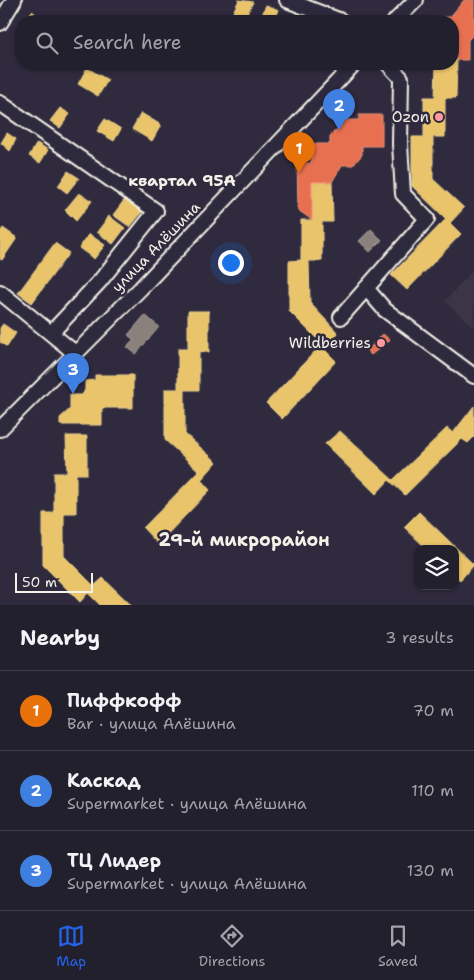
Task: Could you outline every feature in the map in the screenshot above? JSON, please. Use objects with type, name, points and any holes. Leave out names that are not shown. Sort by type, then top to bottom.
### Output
[{"type":"street","points":[[0,23],[14,0]]},
{"type":"street","points":[[287,0],[326,15]]},
{"type":"street","points":[[401,15],[416,0]]},
{"type":"street","name":"улица Алёшина","points":[[0,429],[141,288],[348,70]]},
{"type":"street","points":[[341,317],[427,219],[403,194],[400,144],[401,78],[394,70]]},
{"type":"street","points":[[0,103],[156,212],[100,281],[51,333]]},
{"type":"street","points":[[366,288],[385,310],[474,376]]},
{"type":"street","points":[[0,292],[75,353]]},
{"type":"shaded area","points":[[474,269],[474,328],[445,301]]},
{"type":"building: Homes","points":[[239,0],[253,2],[246,15],[239,15],[233,12]]},
{"type":"building: Homes","points":[[266,5],[279,10],[277,15],[262,15]]},
{"type":"building: Homes","points":[[32,11],[37,15],[29,15]]},
{"type":"building: Homes","points":[[86,70],[90,70],[108,80],[98,96],[78,84]]},
{"type":"building: Homes","points":[[436,70],[457,70],[456,98],[445,98],[445,137],[433,137],[433,179],[464,208],[450,223],[461,234],[407,290],[391,275],[446,219],[412,186],[412,137],[424,137],[424,97],[435,97]]},
{"type":"building: Homes","points":[[60,108],[70,114],[60,128],[50,121]]},
{"type":"building: Homes","points":[[141,113],[161,125],[152,141],[132,129]]},
{"type":"building: Homes","points":[[105,119],[121,129],[114,141],[97,131]]},
{"type":"building: Homes","points":[[7,133],[16,139],[10,151],[1,143]]},
{"type":"building: Homes","points":[[37,143],[48,150],[40,163],[29,156]]},
{"type":"building: Homes","points":[[68,171],[79,178],[67,193],[58,186]]},
{"type":"building: Homes","points":[[312,182],[332,182],[333,222],[322,222],[322,261],[309,261],[310,303],[338,333],[325,350],[336,361],[282,419],[266,403],[322,344],[289,311],[289,261],[301,260],[301,220],[312,220]]},
{"type":"building: Homes","points":[[79,193],[92,201],[76,221],[65,210]]},
{"type":"building: Homes","points":[[125,199],[143,211],[130,227],[113,215]]},
{"type":"building: Homes","points":[[109,216],[125,228],[113,244],[97,232]]},
{"type":"building: Homes","points":[[3,228],[17,238],[2,260],[0,259],[0,232]]},
{"type":"building: Homes","points":[[89,234],[105,245],[94,259],[79,248]]},
{"type":"building: Homes","points":[[55,243],[69,253],[32,303],[18,293]]},
{"type":"building: Homes","points":[[188,311],[209,311],[209,352],[199,352],[199,390],[185,390],[185,434],[217,462],[201,480],[210,490],[158,544],[143,528],[199,471],[165,440],[165,389],[178,389],[178,349],[188,349]]},
{"type":"building: Homes","points":[[3,324],[16,333],[7,347],[0,342],[0,328]]},
{"type":"building: Homes","points":[[95,375],[133,375],[133,408],[102,408],[102,425],[60,425],[60,418],[70,409],[70,395],[82,395],[85,390],[85,381],[95,380]]},
{"type":"building: Homes","points":[[474,406],[474,437],[468,443],[462,439],[405,495],[389,480],[376,494],[325,444],[340,431],[393,480],[447,428],[453,433]]},
{"type":"building: Homes","points":[[66,436],[87,436],[87,474],[76,474],[76,513],[64,513],[64,556],[94,586],[103,578],[131,605],[100,605],[88,593],[80,602],[43,565],[43,513],[54,513],[54,473],[67,473]]},
{"type":"building: Homes","points":[[419,512],[453,545],[423,545],[404,527]]},
{"type":"building: Homes","points":[[459,551],[474,565],[459,579]]},
{"type":"building: Shops","points":[[464,0],[474,0],[474,34],[468,40],[468,60],[459,60],[459,15],[452,15]]},
{"type":"building: Shops","points":[[359,115],[382,115],[382,146],[362,146],[362,155],[353,165],[342,165],[332,182],[312,182],[312,220],[298,210],[297,163],[311,163],[311,144],[330,144],[330,136],[346,120],[359,120]]},
{"type":"building: Shops","name":"Wildberries","points":[[383,334],[390,340],[371,355],[367,351]]},
{"type":"building: Industry","points":[[371,229],[382,240],[370,252],[359,241]]},
{"type":"building: Industry","points":[[145,315],[159,327],[136,354],[127,347],[134,340],[128,335]]},
{"type":"place","name":"Ozon","points":[[439,117]]},
{"type":"place","name":"Каскад","points":[[339,130]]},
{"type":"place","name":"Пиффкофф","points":[[299,173]]},
{"type":"place","name":"Wildberries","points":[[381,343]]},
{"type":"place","name":"ТЦ Лидер","points":[[73,394]]},
{"type":"district","name":"квартал 95А","points":[[182,180]]},
{"type":"district","name":"29-й микрорайон","points":[[244,540]]}]
